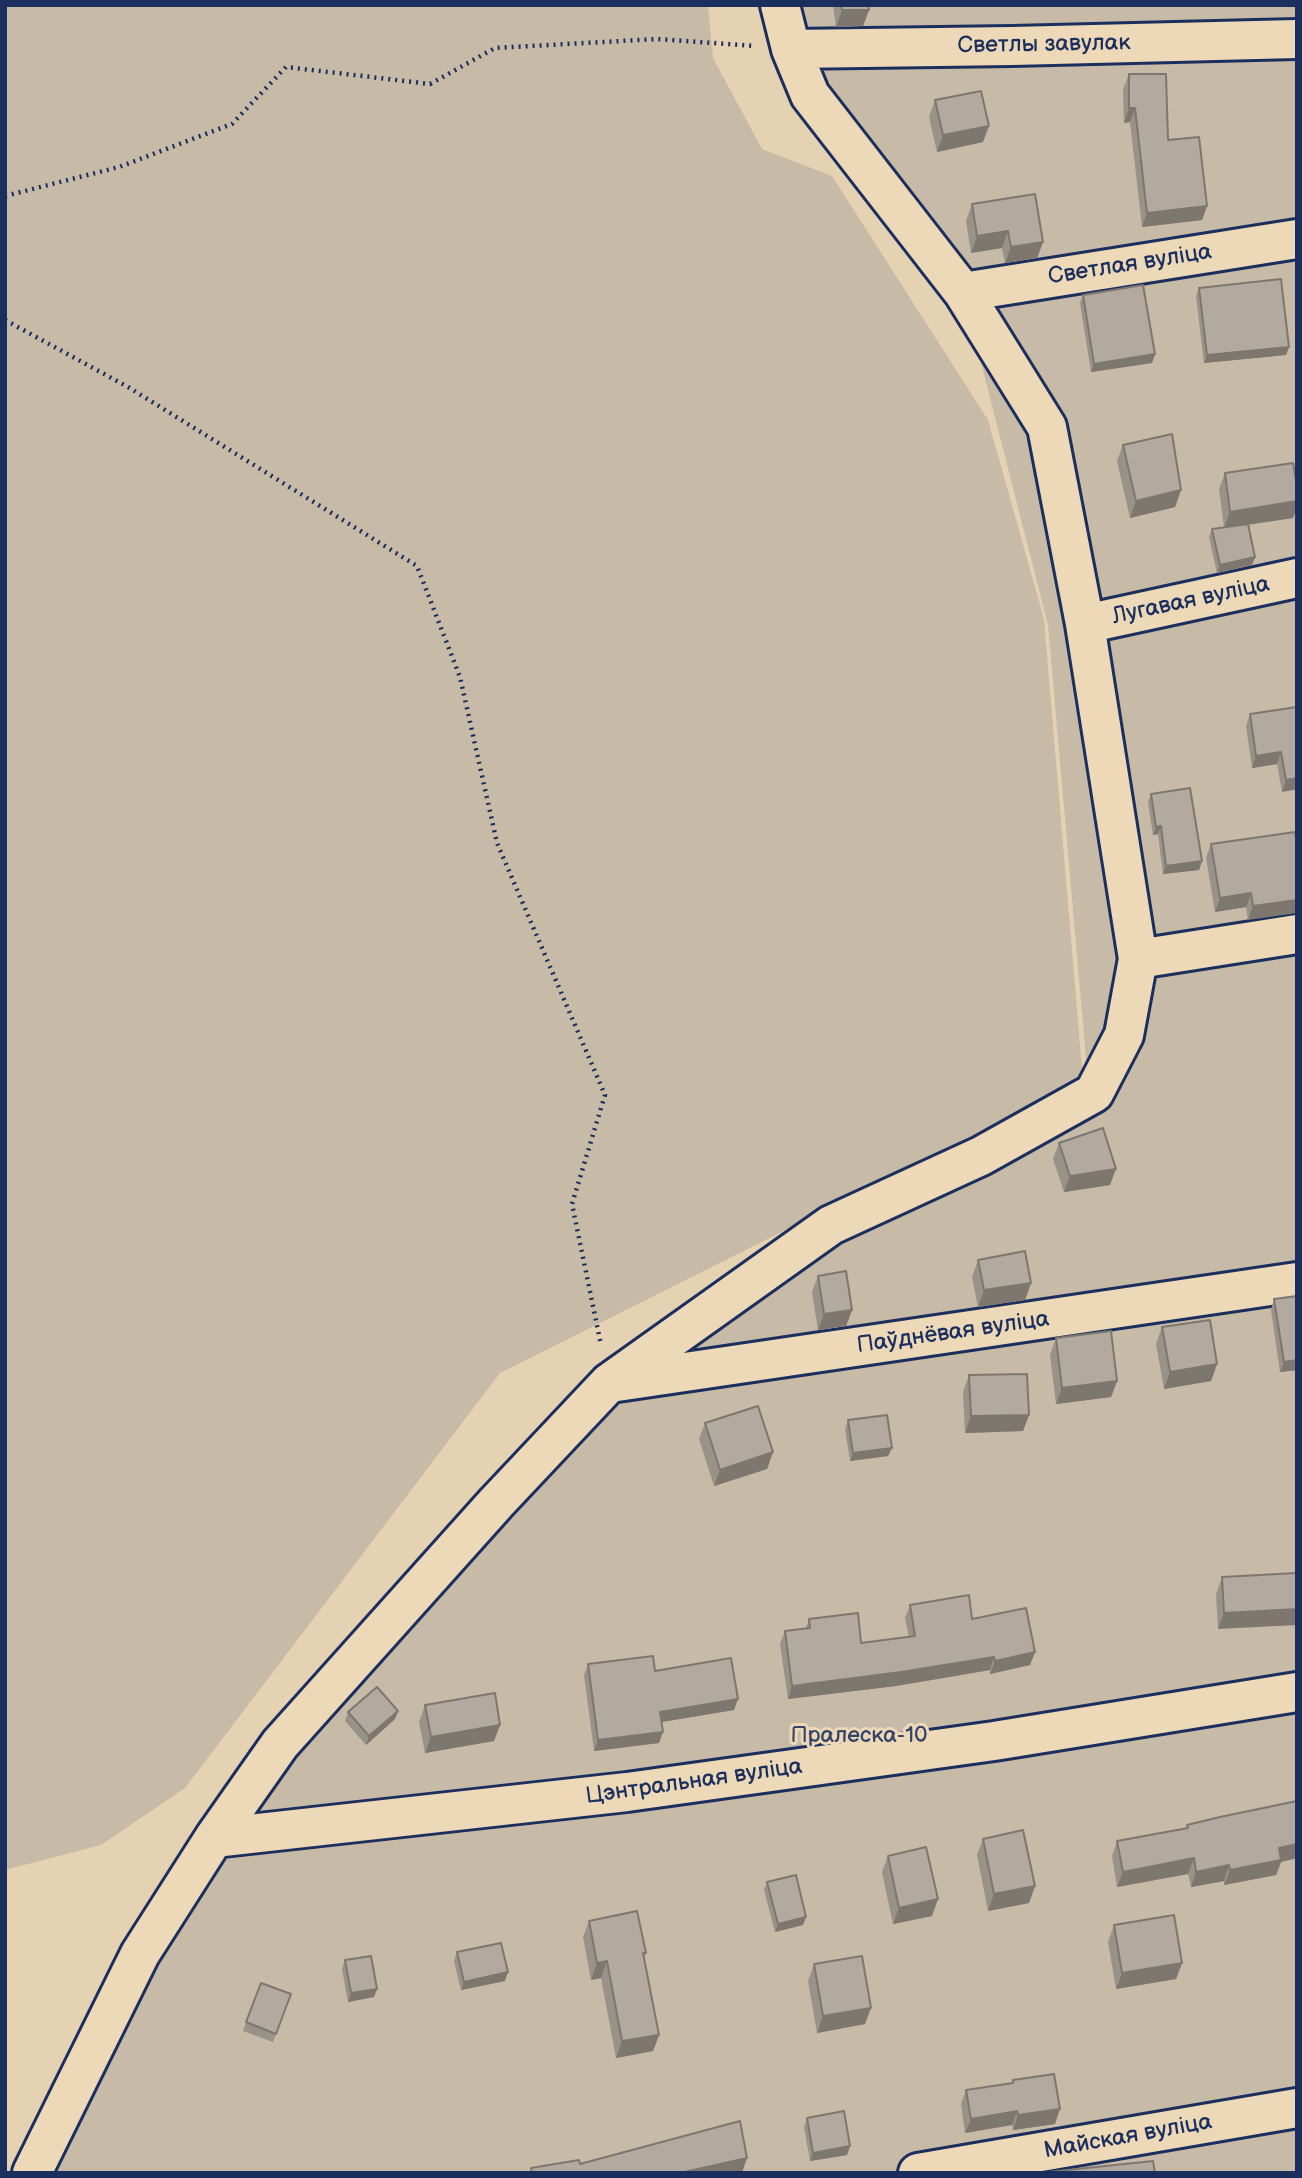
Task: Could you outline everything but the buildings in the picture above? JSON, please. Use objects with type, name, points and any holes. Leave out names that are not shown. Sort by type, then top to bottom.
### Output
[{"type":"street","points":[[32,2173],[140,1954],[214,1838],[280,1744],[496,1503],[609,1383],[831,1225],[981,1156],[1094,1093],[1124,1035],[1138,959],[1085,624],[1047,427],[963,292],[810,95],[791,49],[780,5]]},
{"type":"street","name":"Светлы завулак","points":[[791,49],[1297,38]]},
{"type":"street","name":"Светлая вуліца","points":[[963,292],[1297,239]]},
{"type":"street","name":"Лугавая вуліца","points":[[1085,624],[1297,578]]},
{"type":"street","points":[[1138,959],[1297,934]]},
{"type":"street","name":"Паўднёвая вуліца","points":[[609,1383],[1297,1282]]},
{"type":"street","name":"Цэнтральная вуліца","points":[[214,1838],[626,1792],[994,1741],[1297,1692]]},
{"type":"street","name":"Майская вуліца","points":[[918,2173],[1297,2108]]},
{"type":"path","points":[[5,197],[119,167],[232,124],[286,67],[430,84],[495,48],[657,39],[791,49]]},
{"type":"path","points":[[5,320],[128,387],[417,566],[460,677],[497,843],[606,1095],[572,1204],[609,1383]]},
{"type":"green space","points":[[5,5],[708,5],[713,58],[762,149],[832,176],[988,420],[1044,619],[1083,1081],[500,1373],[185,1788],[101,1845],[5,1870]]},
{"type":"green space","name":"Пралеска-10","points":[[793,5],[1297,5],[1297,2173],[8,2173],[126,1947],[206,1812],[590,1380],[1088,1081],[1048,625],[963,292],[819,93]]}]
